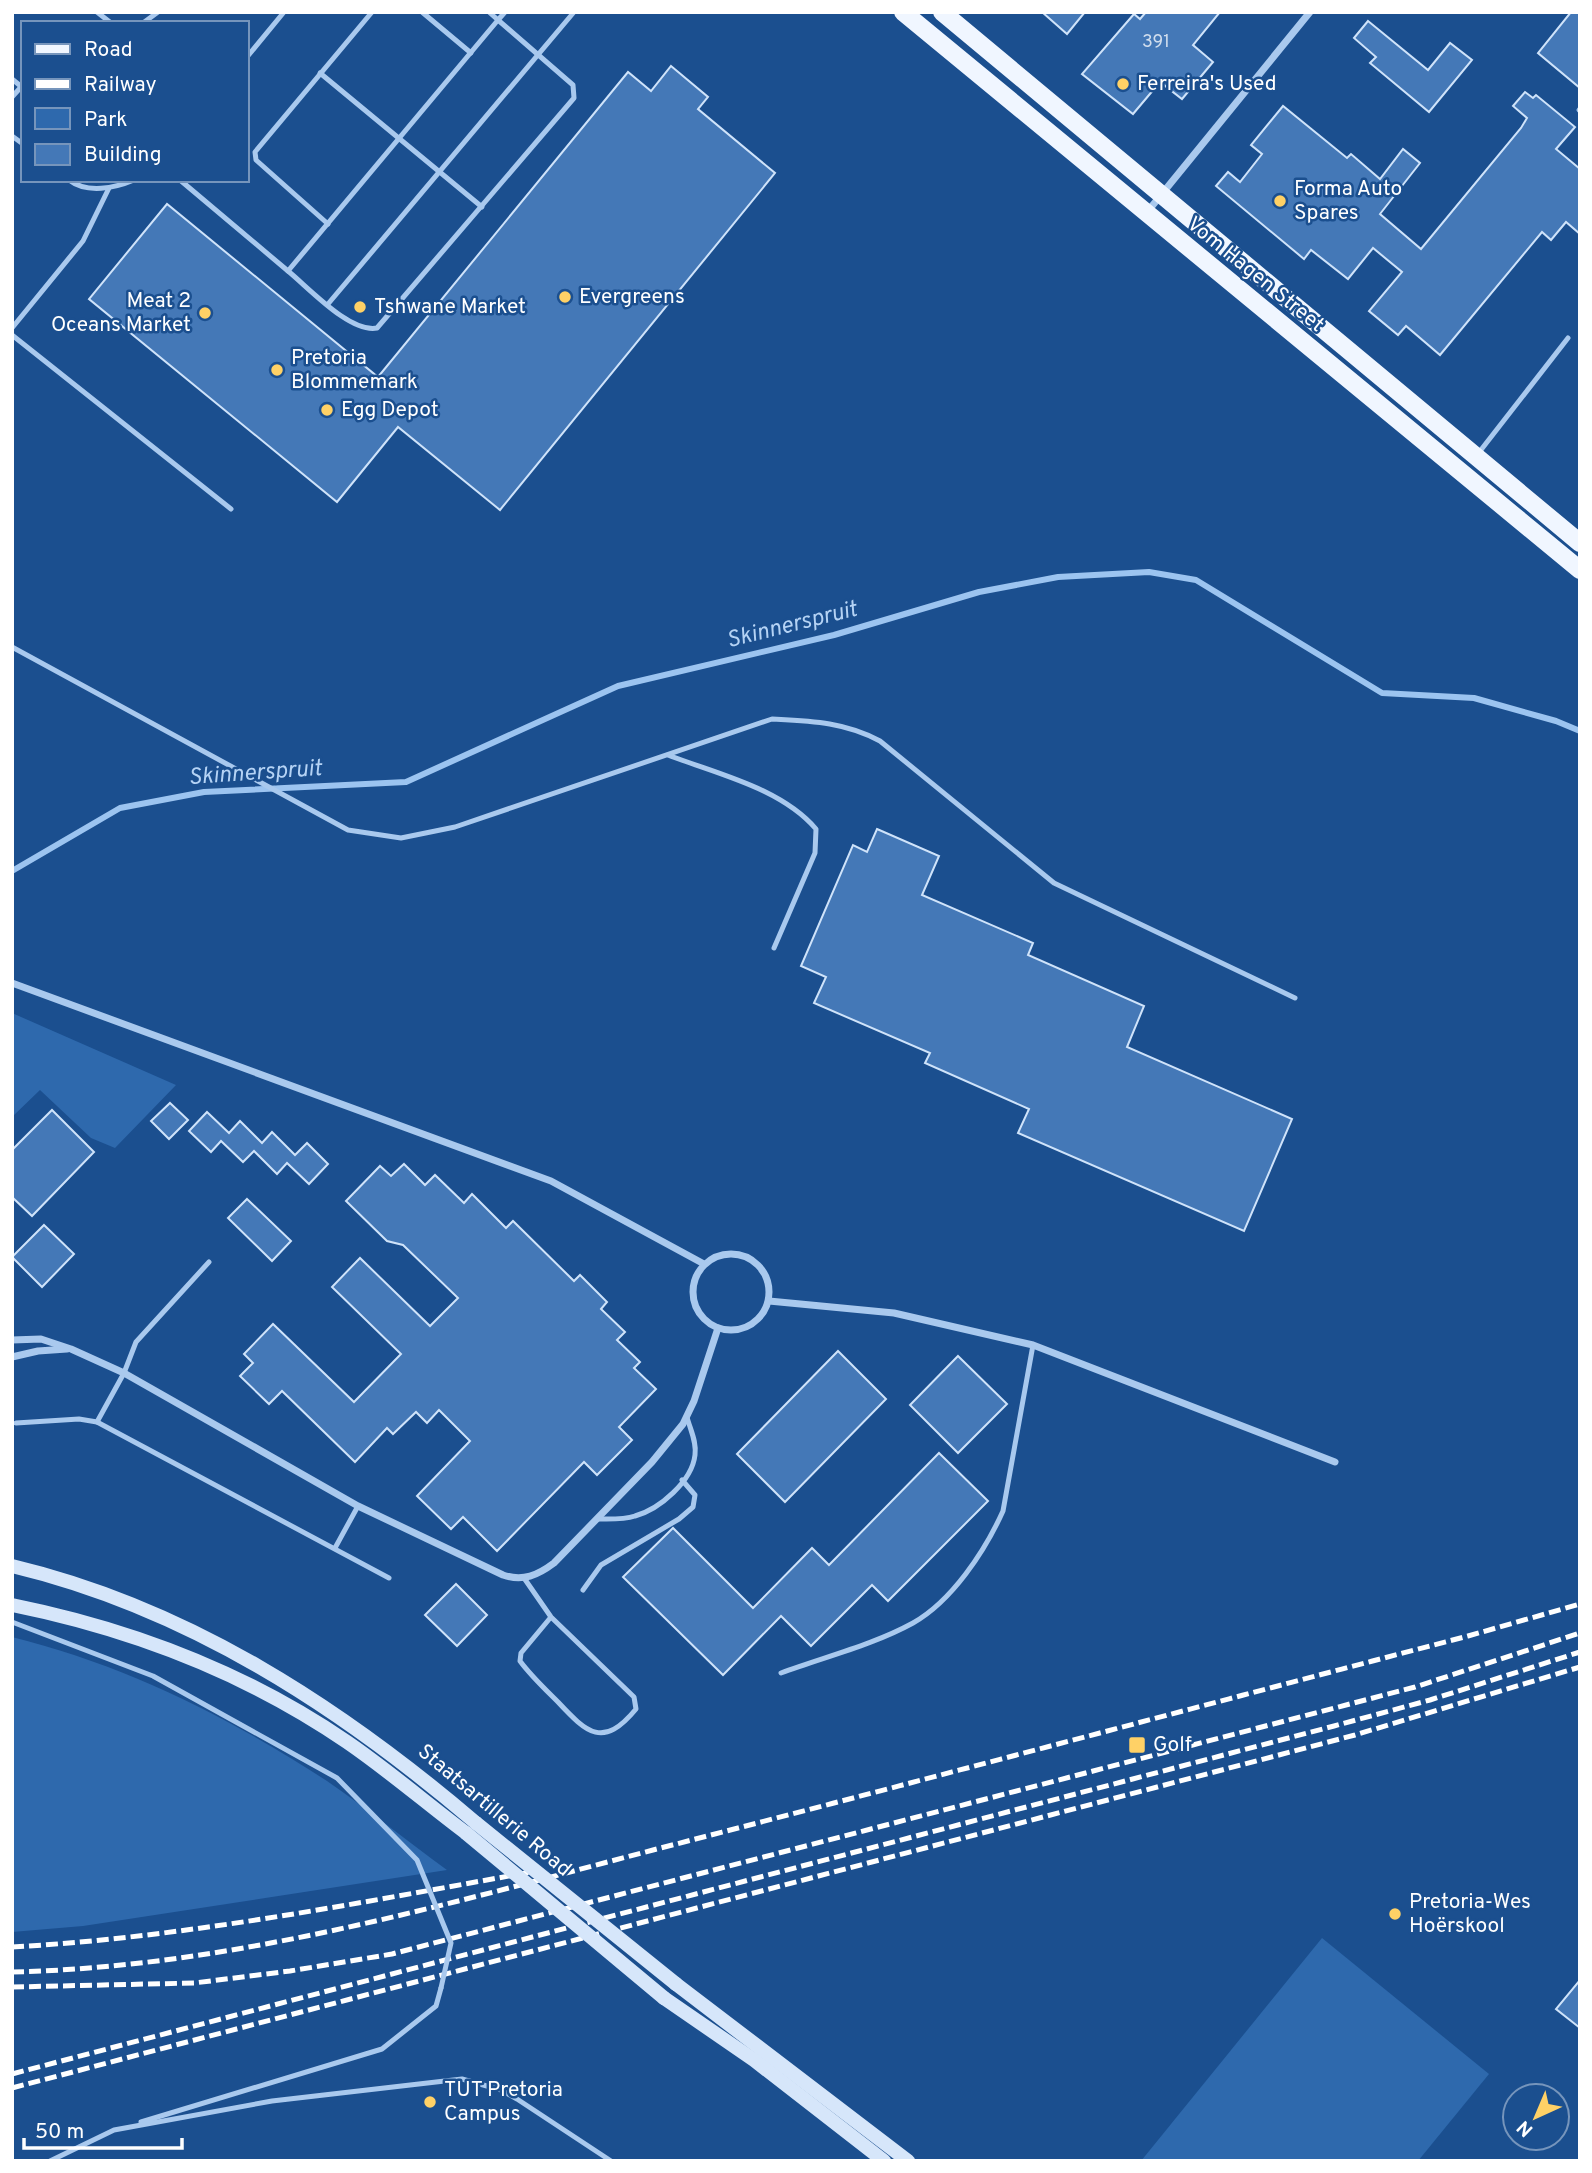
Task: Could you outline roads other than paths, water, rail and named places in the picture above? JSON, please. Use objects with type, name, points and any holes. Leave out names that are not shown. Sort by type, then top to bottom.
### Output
[{"type":"main road","name":"Vom Hagen Street","points":[[903,12],[1580,570]]},
{"type":"main road","name":"Vom Hagen Street","points":[[942,12],[1580,543]]},
{"type":"street","points":[[1145,214],[1310,12]]},
{"type":"street","points":[[12,983],[551,1181],[704,1264]]},
{"type":"street","points":[[721,1255],[741,1255],[758,1265],[768,1281],[769,1301],[758,1320],[740,1330],[718,1328],[702,1318],[694,1300],[694,1281],[704,1264],[721,1255]]},
{"type":"street","points":[[769,1301],[894,1313],[1033,1345],[1335,1462]]},
{"type":"street","points":[[12,1340],[41,1339],[71,1349],[124,1373],[358,1506],[503,1575],[524,1578],[543,1572],[554,1563],[669,1443],[687,1417],[718,1328]]},
{"type":"street","points":[[12,1357],[38,1351],[71,1349]]},
{"type":"street","name":"Staatsartillerie Road","points":[[12,1566],[67,1579],[148,1610],[230,1648],[404,1763],[471,1828],[664,1997],[754,2060],[884,2161]]},
{"type":"street","name":"Staatsartillerie Road","points":[[12,1605],[142,1638],[228,1675],[346,1741],[471,1828],[908,2161]]},
{"type":"lane","points":[[248,56],[284,12]]},
{"type":"lane","points":[[328,224],[256,160],[255,152],[372,12]]},
{"type":"lane","points":[[422,12],[471,52]]},
{"type":"lane","points":[[182,182],[352,324],[367,330],[377,328],[574,98],[573,85],[489,12]]},
{"type":"lane","points":[[288,271],[505,12]]},
{"type":"lane","points":[[328,304],[574,12]]},
{"type":"lane","points":[[320,73],[482,207]]},
{"type":"lane","points":[[74,182],[88,188],[109,188],[128,182]]},
{"type":"lane","points":[[12,328],[83,241],[109,188]]},
{"type":"lane","points":[[12,335],[231,509]]},
{"type":"lane","points":[[1475,457],[1568,338]]},
{"type":"lane","points":[[12,647],[241,769],[348,830],[401,838],[456,827],[772,719],[821,721],[855,728],[880,741],[1054,883],[1295,998]]},
{"type":"lane","points":[[668,755],[775,797],[803,813],[816,829],[815,853],[774,947]]},
{"type":"lane","points":[[97,1422],[124,1373],[136,1342],[209,1262]]},
{"type":"lane","points":[[781,1673],[913,1623],[946,1596],[992,1535],[1003,1511],[1033,1345]]},
{"type":"lane","points":[[597,1519],[636,1516],[652,1508],[682,1480],[695,1457],[695,1445],[687,1417]]},
{"type":"lane","points":[[16,1423],[79,1419],[97,1422],[389,1578]]},
{"type":"lane","points":[[583,1590],[601,1565],[679,1519],[694,1507],[695,1495],[682,1480]]},
{"type":"lane","points":[[335,1548],[358,1506]]},
{"type":"lane","points":[[524,1578],[551,1617],[634,1697],[636,1709],[610,1733],[596,1734],[582,1728],[520,1661],[521,1653],[551,1617]]},
{"type":"lane","points":[[12,1622],[153,1676],[337,1778],[417,1860],[451,1943],[436,2006],[382,2049],[114,2130],[50,2161]]},
{"type":"lane","points":[[114,2130],[272,2101],[462,2080],[501,2090],[611,2161]]},
{"type":"waterway","name":"Skinnerspruit","points":[[12,871],[120,808],[204,792],[406,782],[618,686],[834,635],[979,592],[1058,577],[1149,572],[1196,580],[1382,693],[1474,698],[1556,721],[1580,731]]},
{"type":"railway","points":[[12,1972],[94,1968],[175,1959],[336,1930],[495,1892],[1468,1636],[1580,1604]]},
{"type":"railway","points":[[12,1987],[194,1983],[392,1954],[1415,1687],[1580,1633]]},
{"type":"railway","points":[[12,2074],[1334,1726],[1430,1700],[1580,1652]]},
{"type":"railway","points":[[12,2088],[1355,1735],[1580,1667]]},
{"type":"railway","points":[[12,1947],[210,1927],[537,1871]]},
{"type":"place","name":"Ferreira's Used","points":[[1123,84]]},
{"type":"place","name":"Forma Auto Spares","points":[[1280,201]]},
{"type":"place","name":"Evergreens","points":[[565,297]]},
{"type":"place","name":"Tshwane Market","points":[[360,307]]},
{"type":"place","name":"Meat 2 Oceans Market","points":[[205,313]]},
{"type":"place","name":"Pretoria Blommemark","points":[[277,370]]},
{"type":"place","name":"Egg Depot","points":[[327,410]]},
{"type":"place","name":"Golf","points":[[1137,1745]]},
{"type":"place","name":"Pretoria-Wes Hoërskool","points":[[1395,1914]]},
{"type":"place","name":"TUT Pretoria Campus","points":[[430,2102]]}]
